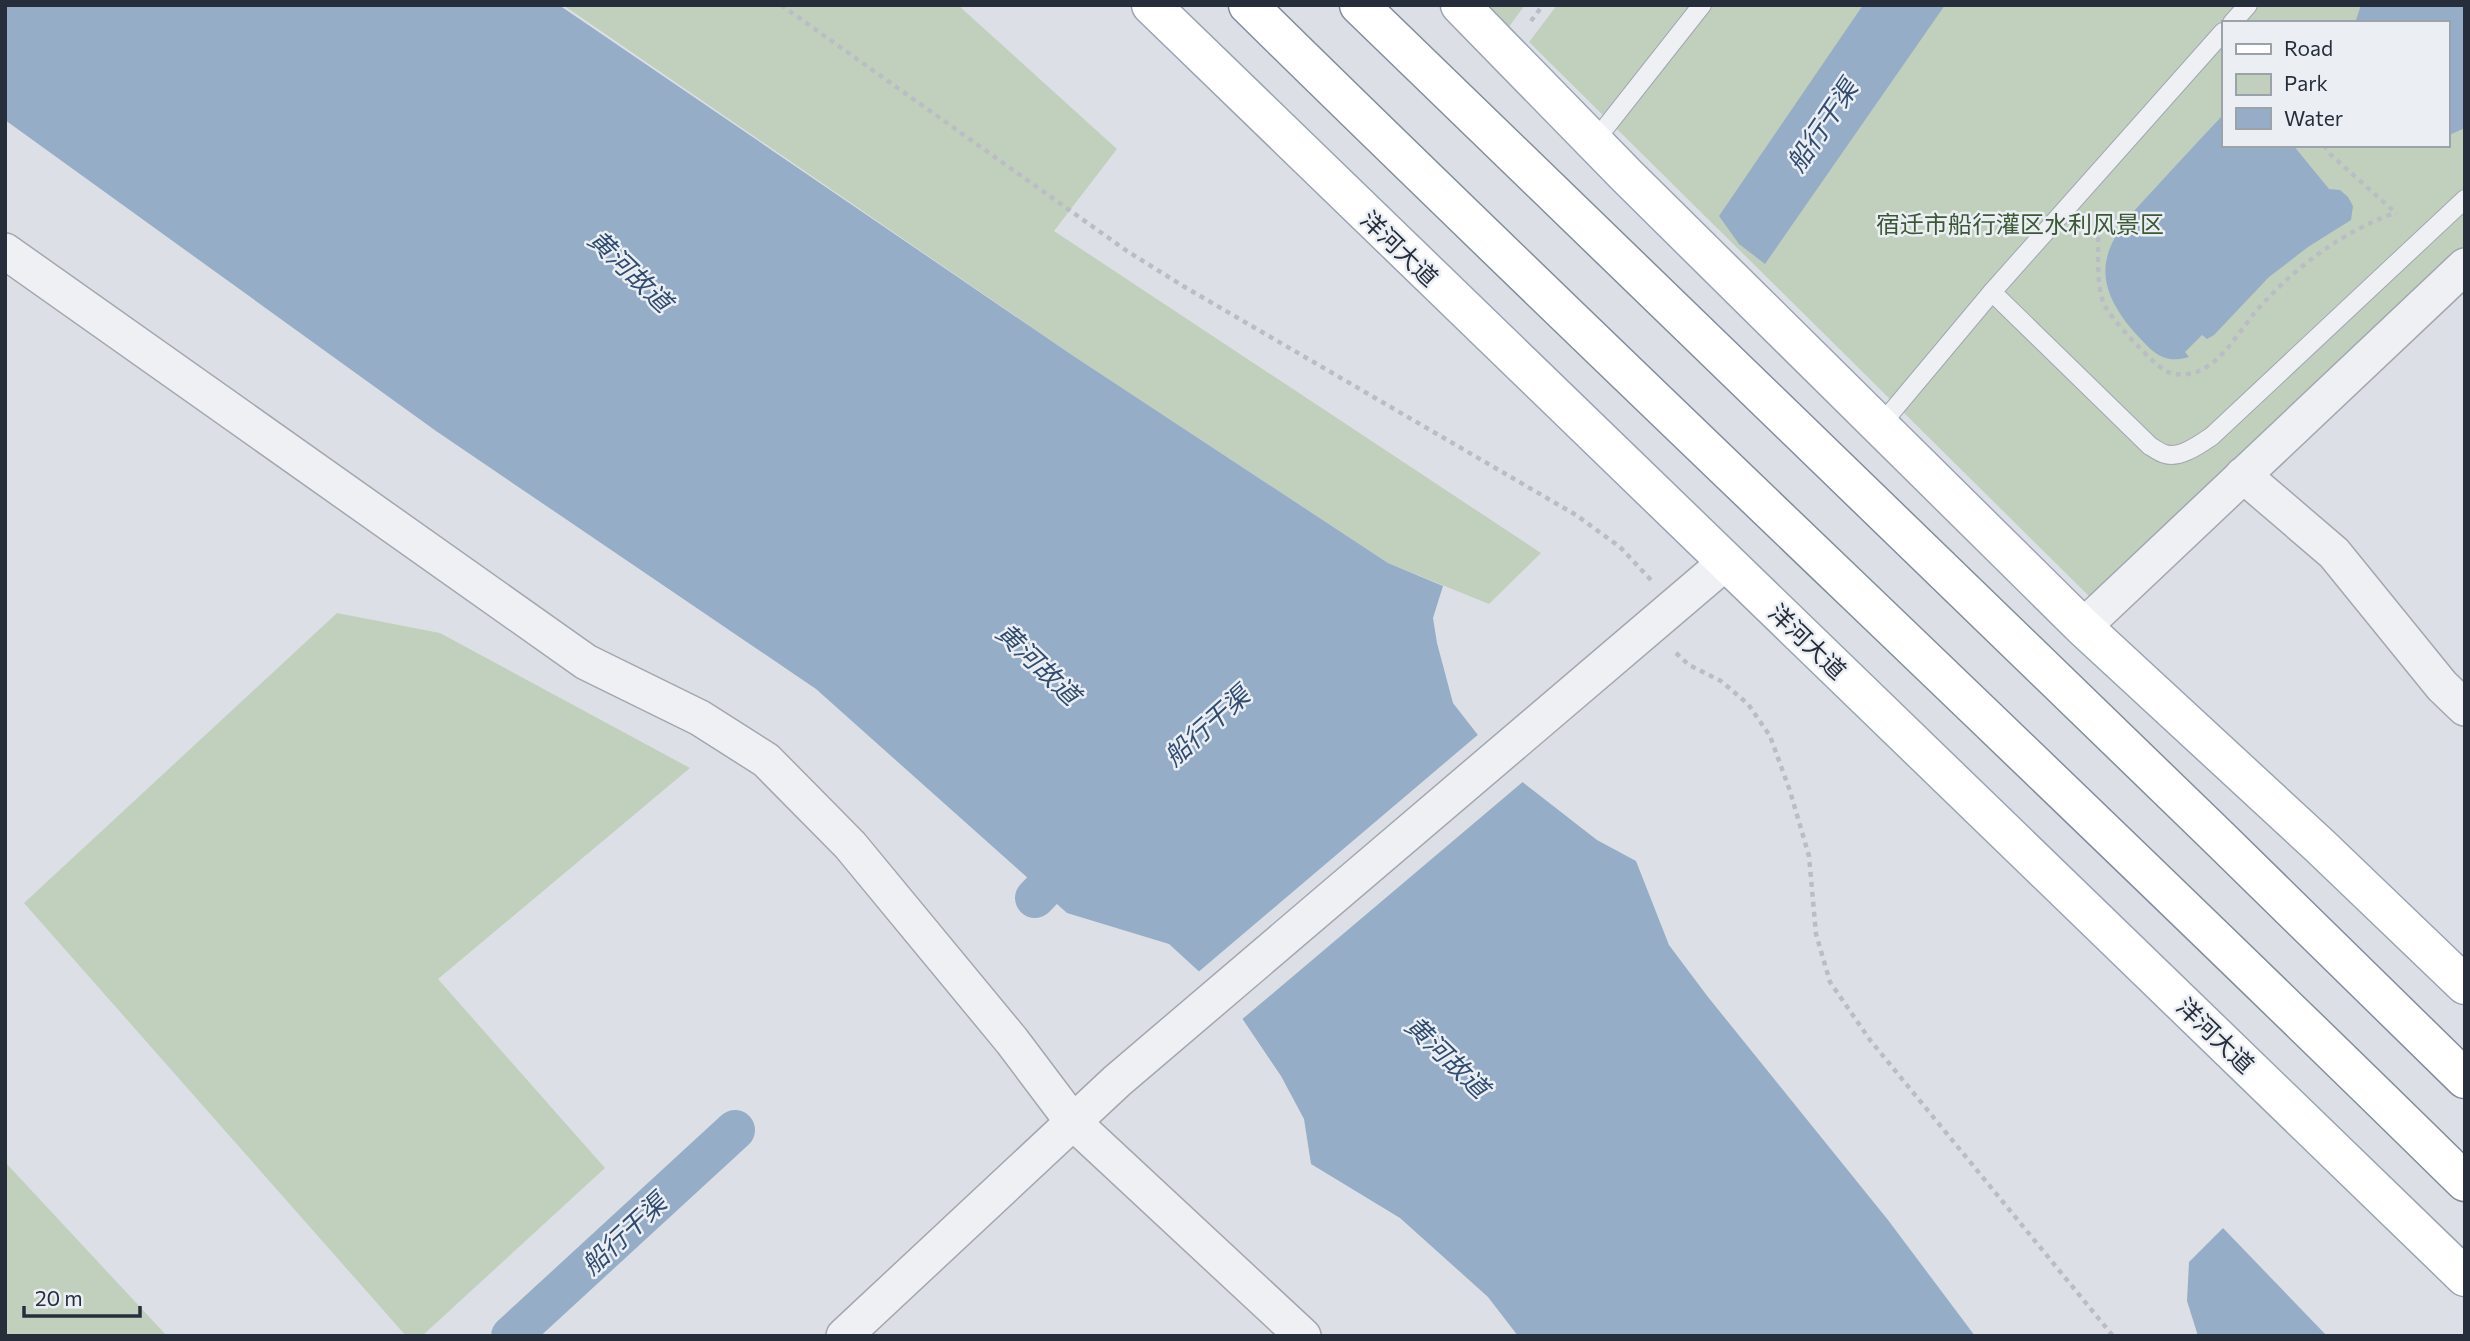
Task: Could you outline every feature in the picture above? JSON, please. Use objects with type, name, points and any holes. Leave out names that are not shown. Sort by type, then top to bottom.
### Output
[{"type":"main road","name":"洋河大道","points":[[1151,5],[2465,1277]]},
{"type":"main road","points":[[1248,5],[1471,225],[2250,970],[2465,1182]]},
{"type":"main road","points":[[1359,5],[1537,181],[2155,776],[2465,1079]]},
{"type":"main road","points":[[1460,5],[1879,427],[2083,627],[2320,846],[2465,985]]},
{"type":"street","points":[[5,251],[586,662],[700,718],[766,760],[850,845],[1012,1041],[1073,1122],[1303,1336]]},
{"type":"street","points":[[2083,627],[2465,266]]},
{"type":"street","points":[[2243,475],[2334,553],[2442,686],[2465,708]]},
{"type":"street","points":[[844,1336],[1117,1081],[1726,562]]},
{"type":"lane","points":[[1594,142],[1702,5]]},
{"type":"lane","points":[[2234,21],[2248,5]]},
{"type":"lane","points":[[1879,427],[1992,292],[2222,33]]},
{"type":"lane","points":[[1992,292],[2150,446],[2166,455],[2179,454],[2212,436],[2465,199]]},
{"type":"path","points":[[781,5],[1127,251],[1576,515],[1620,547],[1689,665],[1721,681],[1748,704],[1770,736],[1809,856],[1816,934],[1830,982],[1870,1040],[2113,1336]]},
{"type":"path","points":[[2325,147],[2422,239]]},
{"type":"path","points":[[2082,190],[2090,198],[2096,211],[2103,303],[2114,320],[2150,358],[2166,372],[2182,375],[2200,371],[2222,353],[2258,309],[2314,257],[2368,222],[2395,213]]},
{"type":"green space","points":[[563,5],[958,5],[1117,149],[1054,231],[1541,553],[1489,604],[1388,563],[1072,355]]},
{"type":"green space","points":[[1485,5],[1525,5],[1508,28]]},
{"type":"green space","name":"宿迁市船行灌区水利风景区","points":[[1557,5],[2465,5],[2465,252],[2096,603],[1529,42]]},
{"type":"green space","points":[[337,613],[440,633],[690,768],[438,979],[605,1168],[422,1336],[406,1336],[24,903]]},
{"type":"green space","points":[[5,1162],[167,1336],[5,1336]]},
{"type":"water","name":"黄河故道","points":[[5,5],[559,5],[1072,355],[1388,563],[1443,586],[1433,618],[1453,703],[1502,766],[1597,840],[1636,861],[1669,945],[1888,1220],[1975,1336],[1518,1336],[1488,1297],[1400,1218],[1311,1164],[1304,1119],[1281,1076],[1229,999],[1169,944],[1067,913],[816,689],[436,431],[5,120]]},
{"type":"water","points":[[1863,5],[1945,5],[1765,264],[1739,244],[1719,216]]},
{"type":"water","points":[[2361,5],[2465,5],[2465,128],[2449,135],[2449,21],[2356,21]]},
{"type":"water","points":[[2222,116],[2222,147],[2295,147],[2329,189],[2340,190],[2353,206],[2351,220],[2308,247],[2269,277],[2214,335],[2207,339],[2202,335],[2185,352],[2189,357],[2172,359],[2158,355],[2135,333],[2118,311],[2105,272],[2115,238],[2140,204]]},
{"type":"water","points":[[2223,1228],[2327,1336],[2198,1336],[2187,1301],[2189,1262]]},
{"type":"pier","points":[[1480,733],[1504,764],[1525,780],[1240,1021],[1227,1001],[1196,974]]},
{"type":"waterway","name":"船行干渠","points":[[1035,898],[1079,852]]},
{"type":"waterway","name":"船行干渠","points":[[511,1336],[735,1130]]}]
